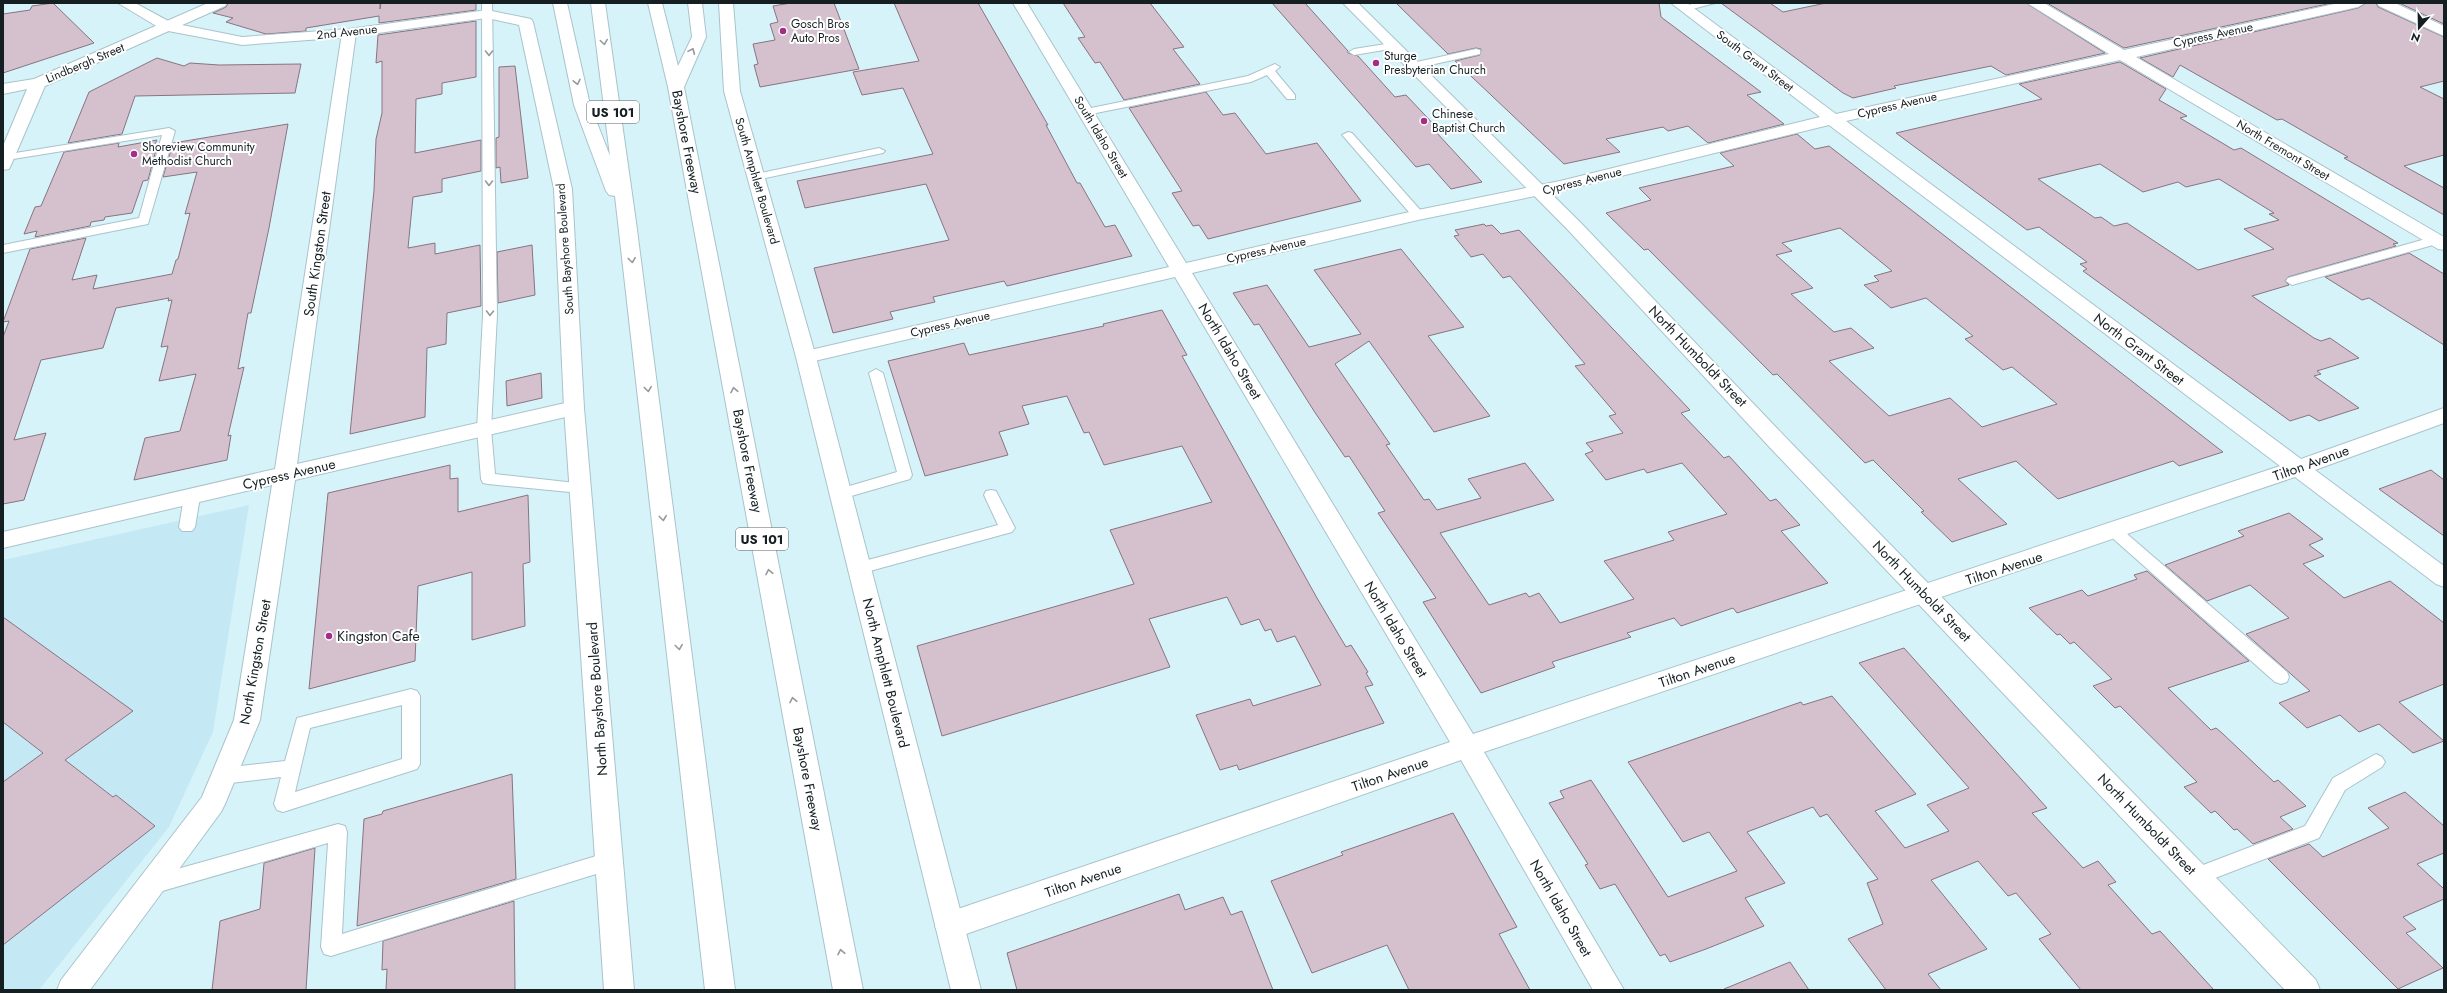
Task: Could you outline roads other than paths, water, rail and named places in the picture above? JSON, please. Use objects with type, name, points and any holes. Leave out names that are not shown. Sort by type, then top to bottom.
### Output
[{"type":"main road","points":[[125,3],[168,27]]},
{"type":"main road","name":"Lindbergh Street","points":[[5,161],[38,83],[220,3]]},
{"type":"main road","points":[[560,3],[582,104],[627,222]]},
{"type":"main road","name":"US 101","points":[[598,3],[627,222],[720,990]]},
{"type":"main road","name":"Bayshore Freeway","points":[[655,3],[676,87],[848,990]]},
{"type":"main road","points":[[676,87],[698,37],[696,3]]},
{"type":"main road","name":"South Amphlett Boulevard","points":[[726,3],[732,91],[806,357]]},
{"type":"main road","name":"South Idaho Street","points":[[1020,3],[1181,270]]},
{"type":"main road","name":"North Humboldt Street","points":[[1350,3],[1539,191],[2305,990]]},
{"type":"main road","name":"North Fremont Street","points":[[2034,3],[2440,242]]},
{"type":"main road","name":"Cypress Avenue","points":[[806,357],[1418,215],[1539,191],[1833,119],[2358,3]]},
{"type":"main road","points":[[2384,3],[2444,32]]},
{"type":"main road","name":"South Grant Street","points":[[1681,5],[1833,119]]},
{"type":"main road","name":"2nd Avenue","points":[[168,27],[242,41],[349,33],[487,8],[526,22]]},
{"type":"main road","name":"South Bayshore Boulevard","points":[[526,22],[563,189],[574,408]]},
{"type":"main road","name":"South Kingston Street","points":[[286,475],[349,33]]},
{"type":"main road","points":[[3,89],[38,83]]},
{"type":"main road","name":"North Grant Street","points":[[1833,119],[2444,578]]},
{"type":"main road","name":"North Idaho Street","points":[[1181,270],[1467,747],[1609,990]]},
{"type":"main road","name":"North Amphlett Boulevard","points":[[806,357],[966,990]]},
{"type":"main road","name":"Cypress Avenue","points":[[3,540],[574,408]]},
{"type":"main road","name":"North Bayshore Boulevard","points":[[574,408],[619,990]]},
{"type":"main road","name":"Tilton Avenue","points":[[950,926],[1467,747],[2114,531],[2299,468],[2444,416]]},
{"type":"main road","name":"North Kingston Street","points":[[72,990],[212,804],[224,776],[247,720],[286,475]]},
{"type":"lane","points":[[1681,5],[1710,3]]},
{"type":"lane","points":[[487,8],[490,316],[484,429],[488,479],[580,488]]},
{"type":"lane","points":[[1354,52],[1392,46]]},
{"type":"lane","points":[[1412,66],[1476,52]]},
{"type":"lane","points":[[1086,112],[1250,79],[1271,69],[1291,97]]},
{"type":"lane","points":[[3,249],[144,221],[169,131],[5,161]]},
{"type":"lane","points":[[1348,135],[1418,215]]},
{"type":"lane","points":[[756,177],[879,151]]},
{"type":"lane","points":[[2292,281],[2440,242]]},
{"type":"lane","points":[[841,494],[905,475],[876,373]]},
{"type":"lane","points":[[859,568],[1007,528],[991,495]]},
{"type":"lane","points":[[188,527],[192,497]]},
{"type":"lane","points":[[2114,531],[2281,677]]},
{"type":"lane","points":[[411,696],[411,764],[283,804],[292,768],[303,723],[411,696]]},
{"type":"lane","points":[[2197,876],[2312,832],[2339,784],[2376,762]]},
{"type":"lane","points":[[224,776],[292,768]]},
{"type":"lane","points":[[151,885],[338,832],[331,947],[609,861]]},
{"type":"place","name":"Gosch Bros Auto Pros","points":[[783,31]]},
{"type":"place","name":"Sturge Presbyterian Church","points":[[1376,63]]},
{"type":"place","name":"Chinese Baptist Church","points":[[1424,121]]},
{"type":"place","name":"Shoreview Community Methodist Church","points":[[134,154]]},
{"type":"place","name":"Kingston Cafe","points":[[329,636]]}]
